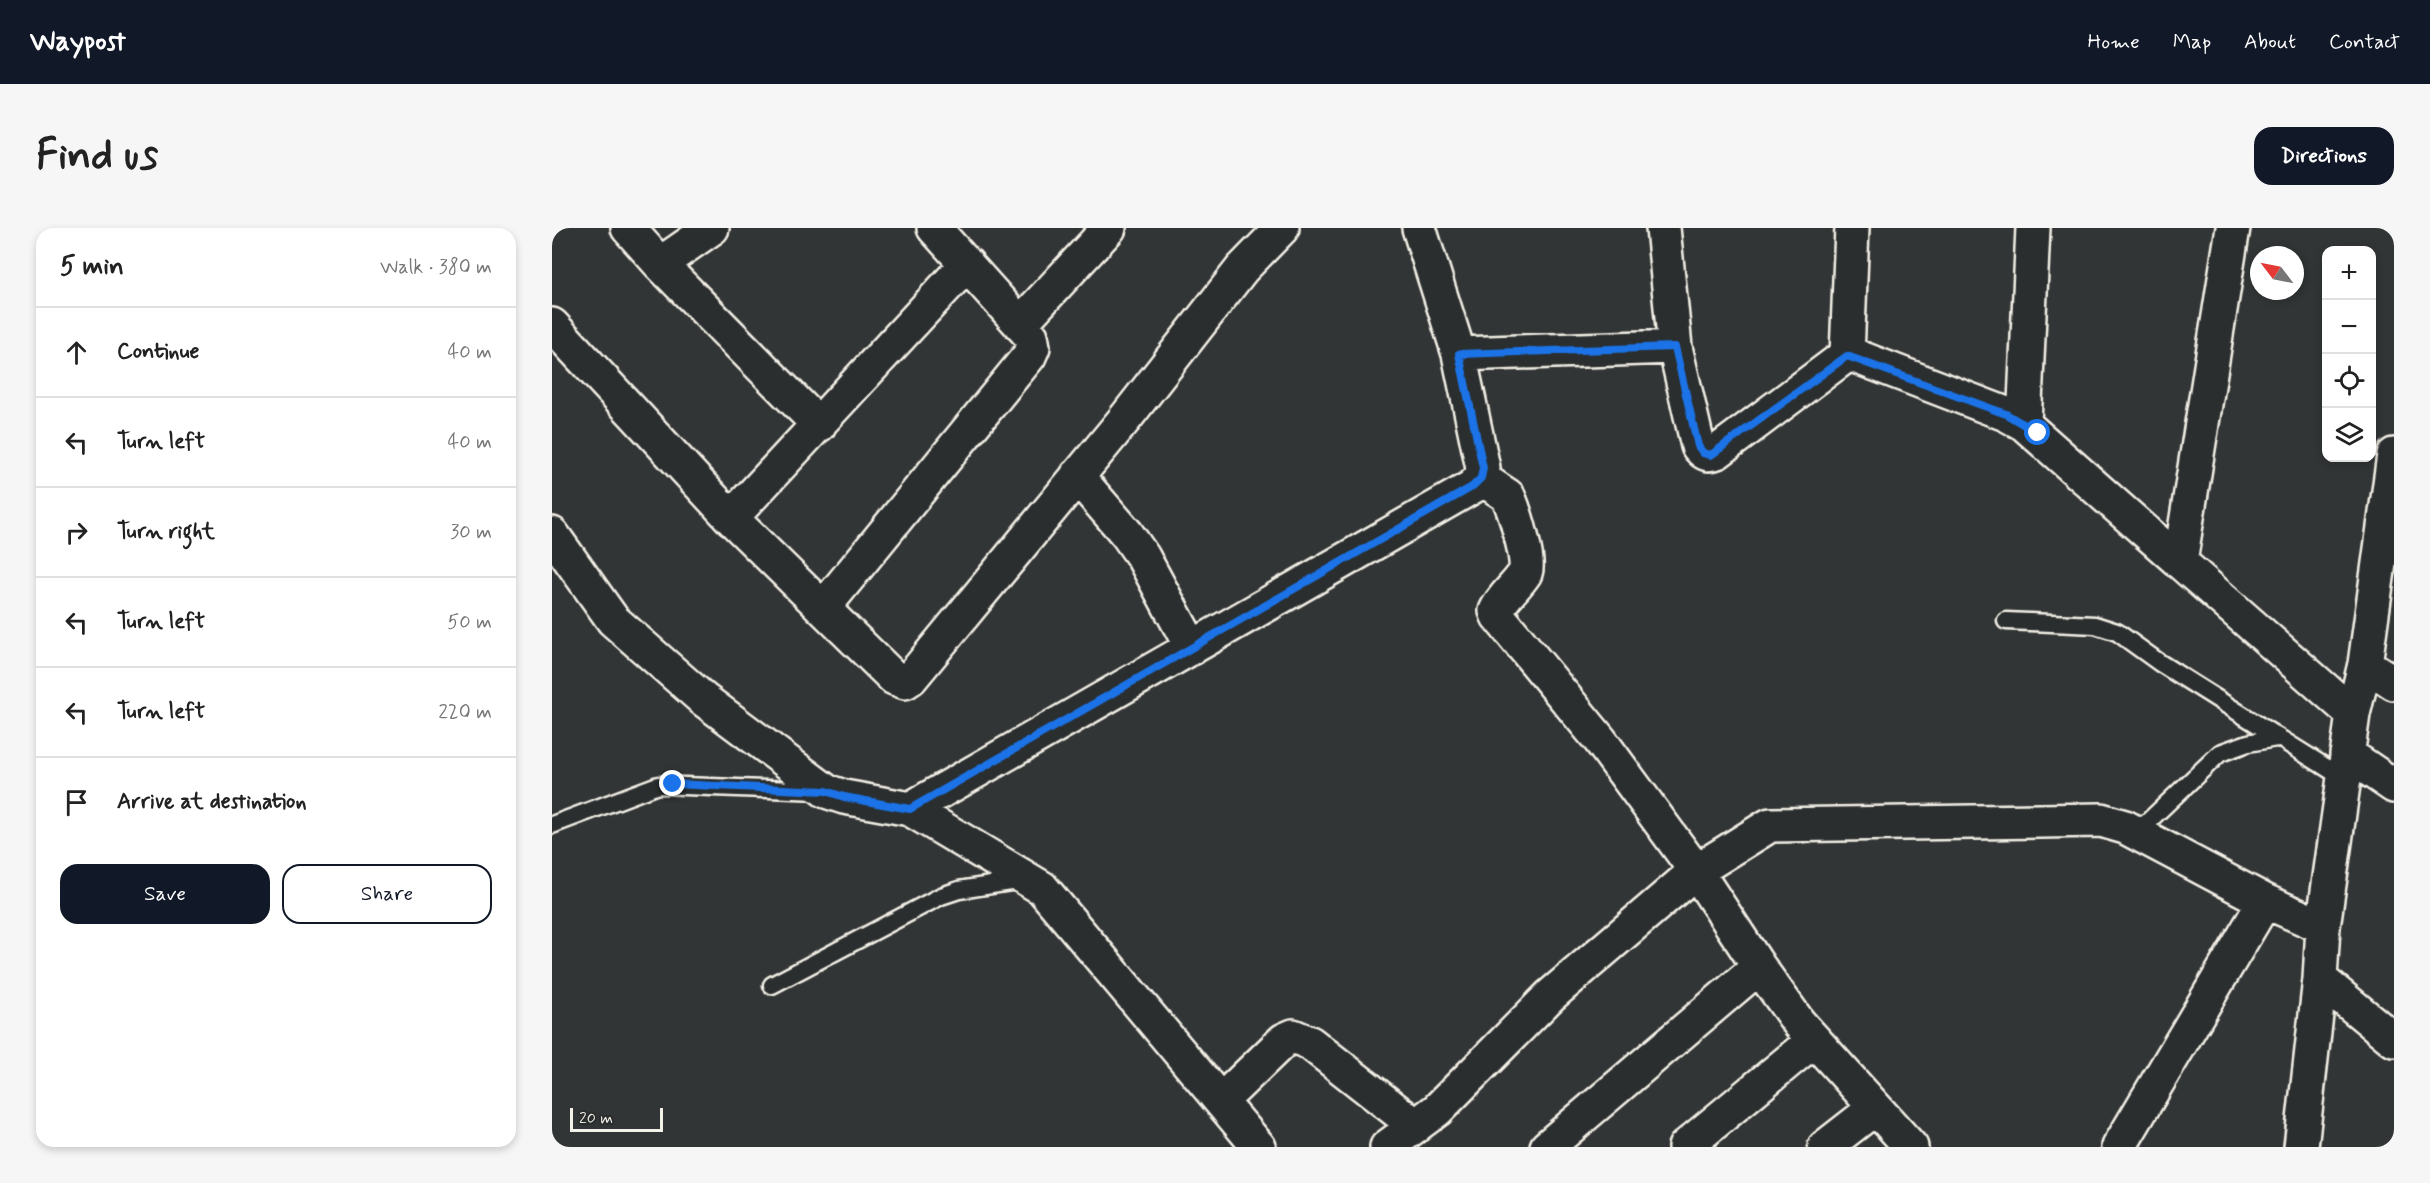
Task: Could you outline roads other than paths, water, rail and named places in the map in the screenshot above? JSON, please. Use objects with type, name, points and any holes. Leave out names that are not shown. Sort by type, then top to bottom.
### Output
[{"type":"street","points":[[628,228],[660,264],[819,425]]},
{"type":"street","points":[[660,264],[712,228]]},
{"type":"street","points":[[824,607],[1029,356],[1033,347],[1031,336],[934,228]]},
{"type":"street","points":[[552,325],[731,518],[894,678],[905,682],[1077,476],[1247,263],[1282,228]]},
{"type":"street","points":[[910,809],[1472,487],[1481,478],[1483,468],[1459,354],[1419,228]]},
{"type":"street","points":[[1664,228],[1675,347],[1698,446],[1703,453],[1711,455],[1847,356]]},
{"type":"street","points":[[1847,356],[1852,228]]},
{"type":"street","points":[[2024,424],[2033,228]]},
{"type":"street","points":[[2180,562],[2234,228]]},
{"type":"street","points":[[1020,324],[1104,230]]},
{"type":"street","points":[[731,518],[967,264]]},
{"type":"street","points":[[1459,354],[1675,347]]},
{"type":"street","points":[[1847,356],[1995,410],[2024,424],[2353,714]]},
{"type":"street","points":[[2301,1147],[2320,979],[2323,927],[2353,714],[2365,664],[2394,455]]},
{"type":"street","points":[[1077,476],[1127,534],[1143,557],[1192,648]]},
{"type":"street","points":[[1481,478],[1508,496],[1527,563],[1523,576],[1499,605],[1496,611],[1498,616],[1591,729],[1696,871],[1759,967],[1814,1040],[1911,1147]]},
{"type":"street","points":[[552,534],[613,620],[703,699],[826,791],[844,797],[910,809],[1030,879],[1053,899],[1259,1147]]},
{"type":"street","points":[[2365,664],[2394,683]]},
{"type":"street","points":[[2345,766],[2394,786]]},
{"type":"street","points":[[1387,1147],[1446,1102],[1550,996],[1696,871],[1770,825],[2101,820],[2136,833],[2265,902],[2323,927]]},
{"type":"street","points":[[2119,1147],[2265,902]]},
{"type":"street","points":[[1547,1147],[1759,967]]},
{"type":"street","points":[[2320,979],[2394,1040]]},
{"type":"street","points":[[1222,1100],[1284,1040],[1293,1036],[1310,1043],[1416,1126]]},
{"type":"street","points":[[1685,1147],[1814,1040]]},
{"type":"street","points":[[1825,1147],[1875,1108]]},
{"type":"lane","points":[[2006,621],[2107,627],[2276,738],[2345,766]]},
{"type":"lane","points":[[2136,833],[2220,753],[2248,743],[2276,738]]},
{"type":"lane","points":[[552,825],[658,785],[826,791]]},
{"type":"lane","points":[[772,985],[941,896],[959,890],[1030,879]]}]
